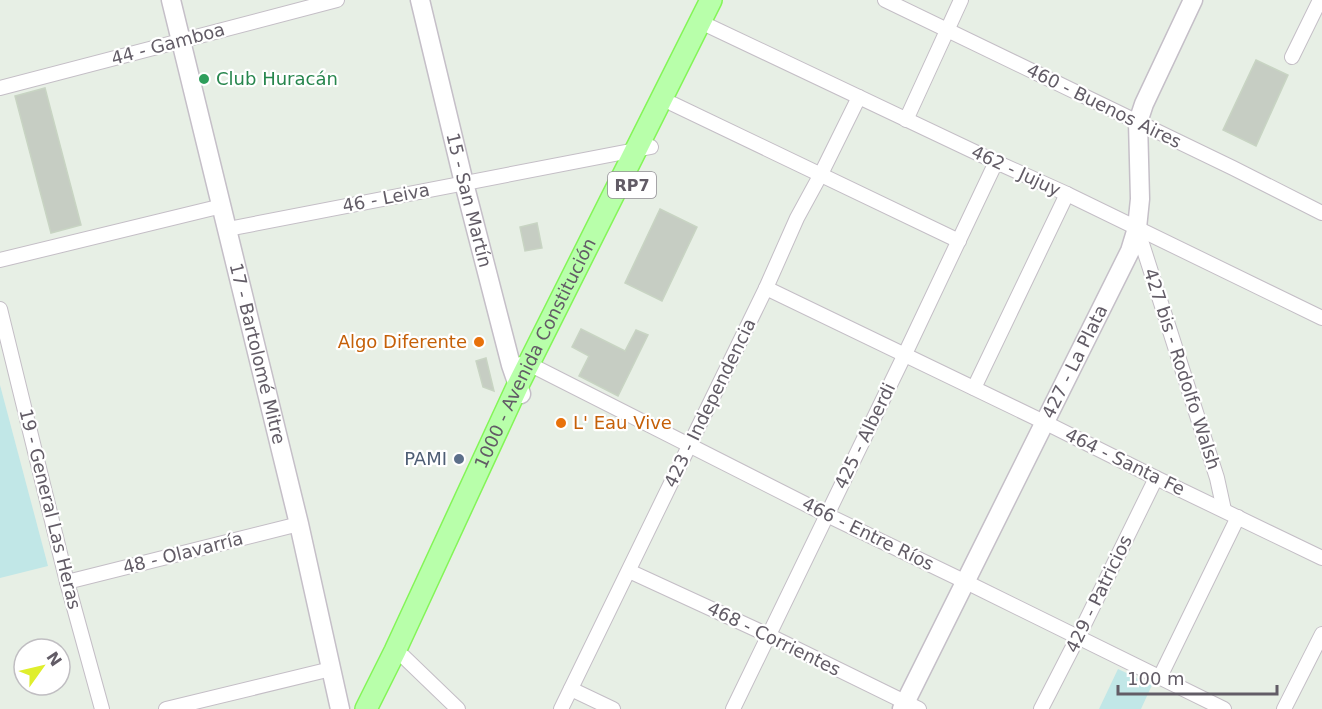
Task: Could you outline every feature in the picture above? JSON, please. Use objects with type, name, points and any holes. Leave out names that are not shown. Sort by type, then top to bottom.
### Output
[{"type":"main road","name":"1000 - Avenida Constitución","points":[[379,709],[400,654],[520,392],[526,365],[644,148],[711,0]]},
{"type":"main road","name":"1000 - Avenida Constitución","points":[[644,148],[673,104],[722,0]]},
{"type":"main road","name":"1000 - Avenida Constitución","points":[[366,709],[400,654]]},
{"type":"street","name":"17 - Bartolomé Mitre","points":[[171,0],[299,524],[340,709]]},
{"type":"street","name":"44 - Gamboa","points":[[0,88],[337,0]]},
{"type":"street","name":"15 - San Martín","points":[[420,0],[464,183],[526,365]]},
{"type":"street","name":"460 - Buenos Aires","points":[[885,0],[1322,213]]},
{"type":"street","points":[[906,120],[961,0]]},
{"type":"street","name":"427 - La Plata","points":[[909,707],[966,582],[1130,251],[1137,228],[1140,199],[1138,122],[1193,0]]},
{"type":"street","points":[[1292,57],[1320,0]]},
{"type":"street","name":"462 - Jujuy","points":[[709,26],[1067,194],[1322,318]]},
{"type":"street","name":"423 - Independencia","points":[[561,709],[766,288],[797,218],[859,97]]},
{"type":"street","points":[[673,104],[959,241]]},
{"type":"street","name":"46 - Leiva","points":[[228,229],[644,148]]},
{"type":"street","name":"425 - Alberdi","points":[[732,709],[996,162]]},
{"type":"street","points":[[974,388],[1067,194]]},
{"type":"street","points":[[0,260],[222,206]]},
{"type":"street","name":"427 bis - Rodolfo Walsh","points":[[1137,228],[1217,478],[1224,510]]},
{"type":"street","name":"464 - Santa Fe","points":[[766,288],[1322,558]]},
{"type":"street","name":"19 - General Las Heras","points":[[0,309],[67,582],[102,709]]},
{"type":"street","name":"466 - Entre Ríos","points":[[526,365],[1224,709]]},
{"type":"street","name":"429 - Patricios","points":[[1041,709],[1155,478]]},
{"type":"street","points":[[1160,677],[1238,518]]},
{"type":"street","name":"48 - Olavarría","points":[[67,582],[299,524]]},
{"type":"street","name":"468 - Corrientes","points":[[629,571],[768,635],[909,707]]},
{"type":"street","points":[[1284,709],[1322,634]]},
{"type":"street","points":[[400,654],[458,709]]},
{"type":"street","points":[[166,709],[331,669]]},
{"type":"street","points":[[571,689],[614,709]]},
{"type":"shaded area","points":[[0,385],[48,566],[0,578]]},
{"type":"shaded area","points":[[1118,669],[1152,685],[1141,709],[1099,709]]},
{"type":"building","points":[[1256,60],[1288,75],[1256,146],[1223,130]]},
{"type":"building","points":[[45,88],[81,225],[51,233],[15,96]]},
{"type":"building","points":[[660,209],[697,227],[662,301],[625,283]]},
{"type":"building","points":[[537,223],[542,248],[525,251],[520,227]]},
{"type":"building","points":[[581,329],[625,351],[636,330],[648,335],[618,396],[579,376],[589,356],[572,347]]},
{"type":"building","points":[[486,358],[494,391],[483,387],[476,361]]},
{"type":"place","name":"Club Huracán","points":[[204,79]]},
{"type":"place","name":"Algo Diferente","points":[[479,342]]},
{"type":"place","name":"L' Eau Vive","points":[[561,423]]},
{"type":"place","name":"PAMI","points":[[459,459]]}]
